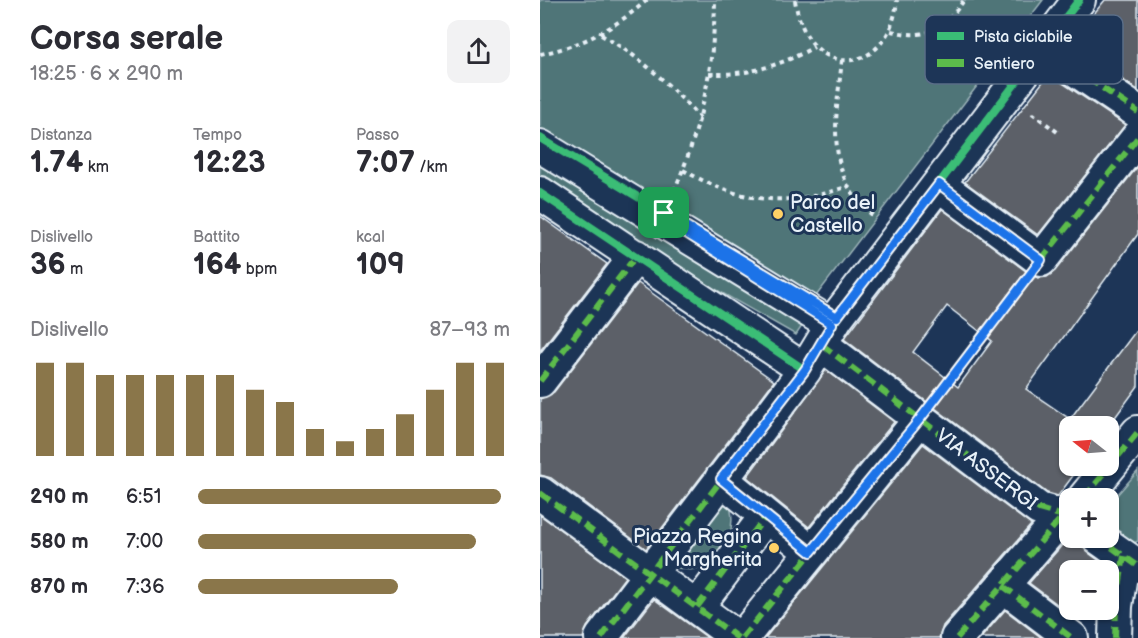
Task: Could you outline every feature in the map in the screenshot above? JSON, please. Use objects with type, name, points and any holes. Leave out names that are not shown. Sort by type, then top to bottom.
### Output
[{"type":"street","points":[[1068,15],[1079,0]]},
{"type":"street","points":[[600,638],[651,573],[1015,84]]},
{"type":"street","points":[[1096,84],[1138,112]]},
{"type":"street","points":[[939,184],[1041,260],[1138,137]]},
{"type":"street","points":[[540,146],[662,218],[819,347]]},
{"type":"street","points":[[540,193],[636,256],[819,347]]},
{"type":"street","points":[[540,381],[636,256]]},
{"type":"street","name":"VIA ASSERGI","points":[[819,347],[920,419],[1039,509],[1059,510]]},
{"type":"street","points":[[540,493],[740,638],[920,419]]},
{"type":"street","points":[[1091,488],[1138,432]]},
{"type":"street","points":[[725,472],[766,516],[816,546]]},
{"type":"street","points":[[697,607],[766,516]]},
{"type":"street","points":[[957,638],[1059,525]]},
{"type":"street","points":[[1115,638],[1118,552]]},
{"type":"street","points":[[1003,586],[1072,638]]},
{"type":"path","points":[[540,54],[572,48],[601,34],[647,0]]},
{"type":"path","points":[[662,218],[683,170],[700,119],[709,74],[715,0]]},
{"type":"path","points":[[795,0],[802,31],[814,47],[827,57],[842,60],[871,52],[884,43],[891,31],[897,0]]},
{"type":"path","points":[[952,15],[964,0]]},
{"type":"path","points":[[891,31],[908,35],[925,33]]},
{"type":"path","points":[[601,34],[649,66],[700,119]]},
{"type":"path","points":[[709,74],[750,73],[772,68],[814,47]]},
{"type":"path","points":[[842,60],[836,136],[839,163],[846,187],[863,208],[878,219]]},
{"type":"path","points":[[683,170],[722,190],[761,199],[801,199],[846,187]]},
{"type":"path","points":[[920,419],[1041,260]]},
{"type":"green space","name":"Parco del Castello","points":[[540,0],[1043,0],[1031,15],[925,15],[925,84],[979,84],[816,296],[540,133]]},
{"type":"green space","points":[[540,158],[804,323],[796,335],[703,282],[572,196],[540,181]]},
{"type":"green space","points":[[1138,471],[1138,541],[1128,546],[1119,540],[1119,493]]},
{"type":"green space","points":[[724,493],[732,515],[728,539],[723,549],[706,565],[694,569],[670,566]]},
{"type":"building","points":[[1105,0],[1138,0],[1138,90],[1123,80],[1123,15],[1093,15]]},
{"type":"building","points":[[1041,84],[1064,84],[1125,125],[1038,235],[965,182]]},
{"type":"building","points":[[1138,166],[1138,234],[1026,389],[1066,416],[1059,416],[1059,476],[1073,476],[1064,488],[1059,488],[1058,496],[1047,493],[844,339],[942,209],[1030,274],[1038,278],[1047,277],[1055,271]],"holes":[[[947,306],[992,341],[958,387],[913,352]]]},
{"type":"building","points":[[540,216],[607,264],[540,351]]},
{"type":"building","points":[[638,283],[774,381],[646,549],[551,478],[540,475],[540,399],[554,392]]},
{"type":"building","points":[[1138,328],[1138,386],[1116,416],[1072,416]]},
{"type":"building","points":[[826,370],[894,422],[809,527],[747,477]]},
{"type":"building","points":[[923,444],[1031,525],[943,626],[939,638],[765,638]]},
{"type":"building","points":[[540,515],[625,577],[587,627],[583,638],[540,638]]},
{"type":"building","points":[[1060,548],[1084,548],[1098,560],[1059,560],[1059,606],[1029,583]]},
{"type":"building","points":[[654,599],[708,638],[624,638]]},
{"type":"building","points":[[1005,610],[1042,638],[981,638]]},
{"type":"marked path","points":[[1096,84],[1138,112]]},
{"type":"marked path","points":[[939,185],[1041,260],[1138,137]]},
{"type":"marked path","points":[[540,381],[636,256]]},
{"type":"marked path","points":[[822,345],[1039,509],[1059,515]]},
{"type":"marked path","points":[[601,638],[808,366]]},
{"type":"marked path","points":[[742,638],[920,419]]},
{"type":"marked path","points":[[1092,488],[1138,432]]},
{"type":"marked path","points":[[721,479],[811,552]]},
{"type":"marked path","points":[[540,493],[738,638]]},
{"type":"marked path","points":[[697,607],[766,516]]},
{"type":"marked path","points":[[957,638],[1059,521]]},
{"type":"marked path","points":[[1113,548],[1138,566]]},
{"type":"marked path","points":[[1115,638],[1116,606],[1124,556]]},
{"type":"marked path","points":[[1003,586],[1072,638]]},
{"type":"cycle path","points":[[1068,15],[1079,0]]},
{"type":"cycle path","points":[[540,193],[805,370],[837,317],[1015,84]]},
{"type":"cycle path","points":[[540,138],[837,317]]},
{"type":"place","name":"Parco del Castello","points":[[778,214]]},
{"type":"place","name":"Piazza Regina Margherita","points":[[774,548]]},
{"type":"route","points":[[939,184],[1041,260],[920,419],[811,552],[721,479],[805,370],[822,345],[832,324],[662,218],[664,213],[837,317],[939,184]]}]
